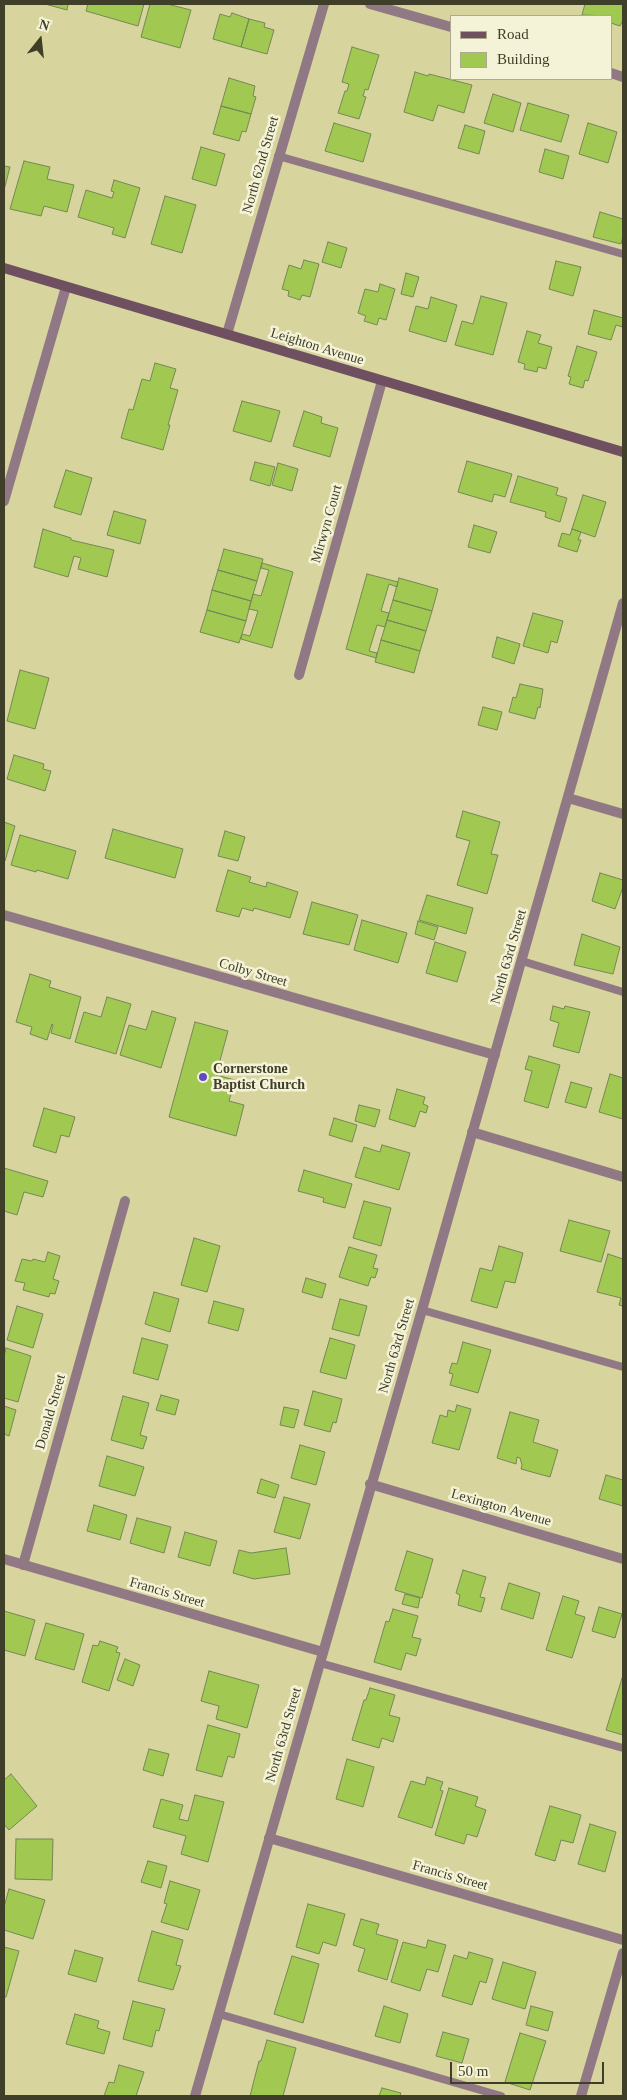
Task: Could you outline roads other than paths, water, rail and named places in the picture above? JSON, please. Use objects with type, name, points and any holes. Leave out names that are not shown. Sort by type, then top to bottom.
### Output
[{"type":"street","name":"North 62nd Street","points":[[227,334],[324,4]]},
{"type":"street","points":[[370,4],[450,27]]},
{"type":"street","name":"Leighton Avenue","points":[[4,268],[623,452]]},
{"type":"street","points":[[4,501],[66,287]]},
{"type":"street","name":"Mirwyn Court","points":[[299,675],[382,381]]},
{"type":"street","name":"North 63rd Street","points":[[195,2096],[370,1484],[422,1310],[623,603]]},
{"type":"street","points":[[568,798],[623,814]]},
{"type":"street","name":"Colby Street","points":[[4,915],[495,1055]]},
{"type":"street","points":[[472,1132],[623,1177]]},
{"type":"street","name":"Donald Street","points":[[23,1565],[125,1201]]},
{"type":"street","name":"Lexington Avenue","points":[[370,1484],[623,1559]]},
{"type":"street","name":"Francis Street","points":[[4,1560],[323,1652]]},
{"type":"street","name":"Francis Street","points":[[269,1838],[623,1940]]},
{"type":"street","points":[[581,2096],[623,1953]]},
{"type":"lane","points":[[278,156],[623,254]]},
{"type":"lane","points":[[522,961],[623,992]]},
{"type":"lane","points":[[422,1310],[623,1367]]},
{"type":"lane","points":[[320,1663],[623,1748]]},
{"type":"lane","points":[[218,2014],[501,2096]]},
{"type":"place","name":"Cornerstone Baptist Church","points":[[203,1077]]}]
